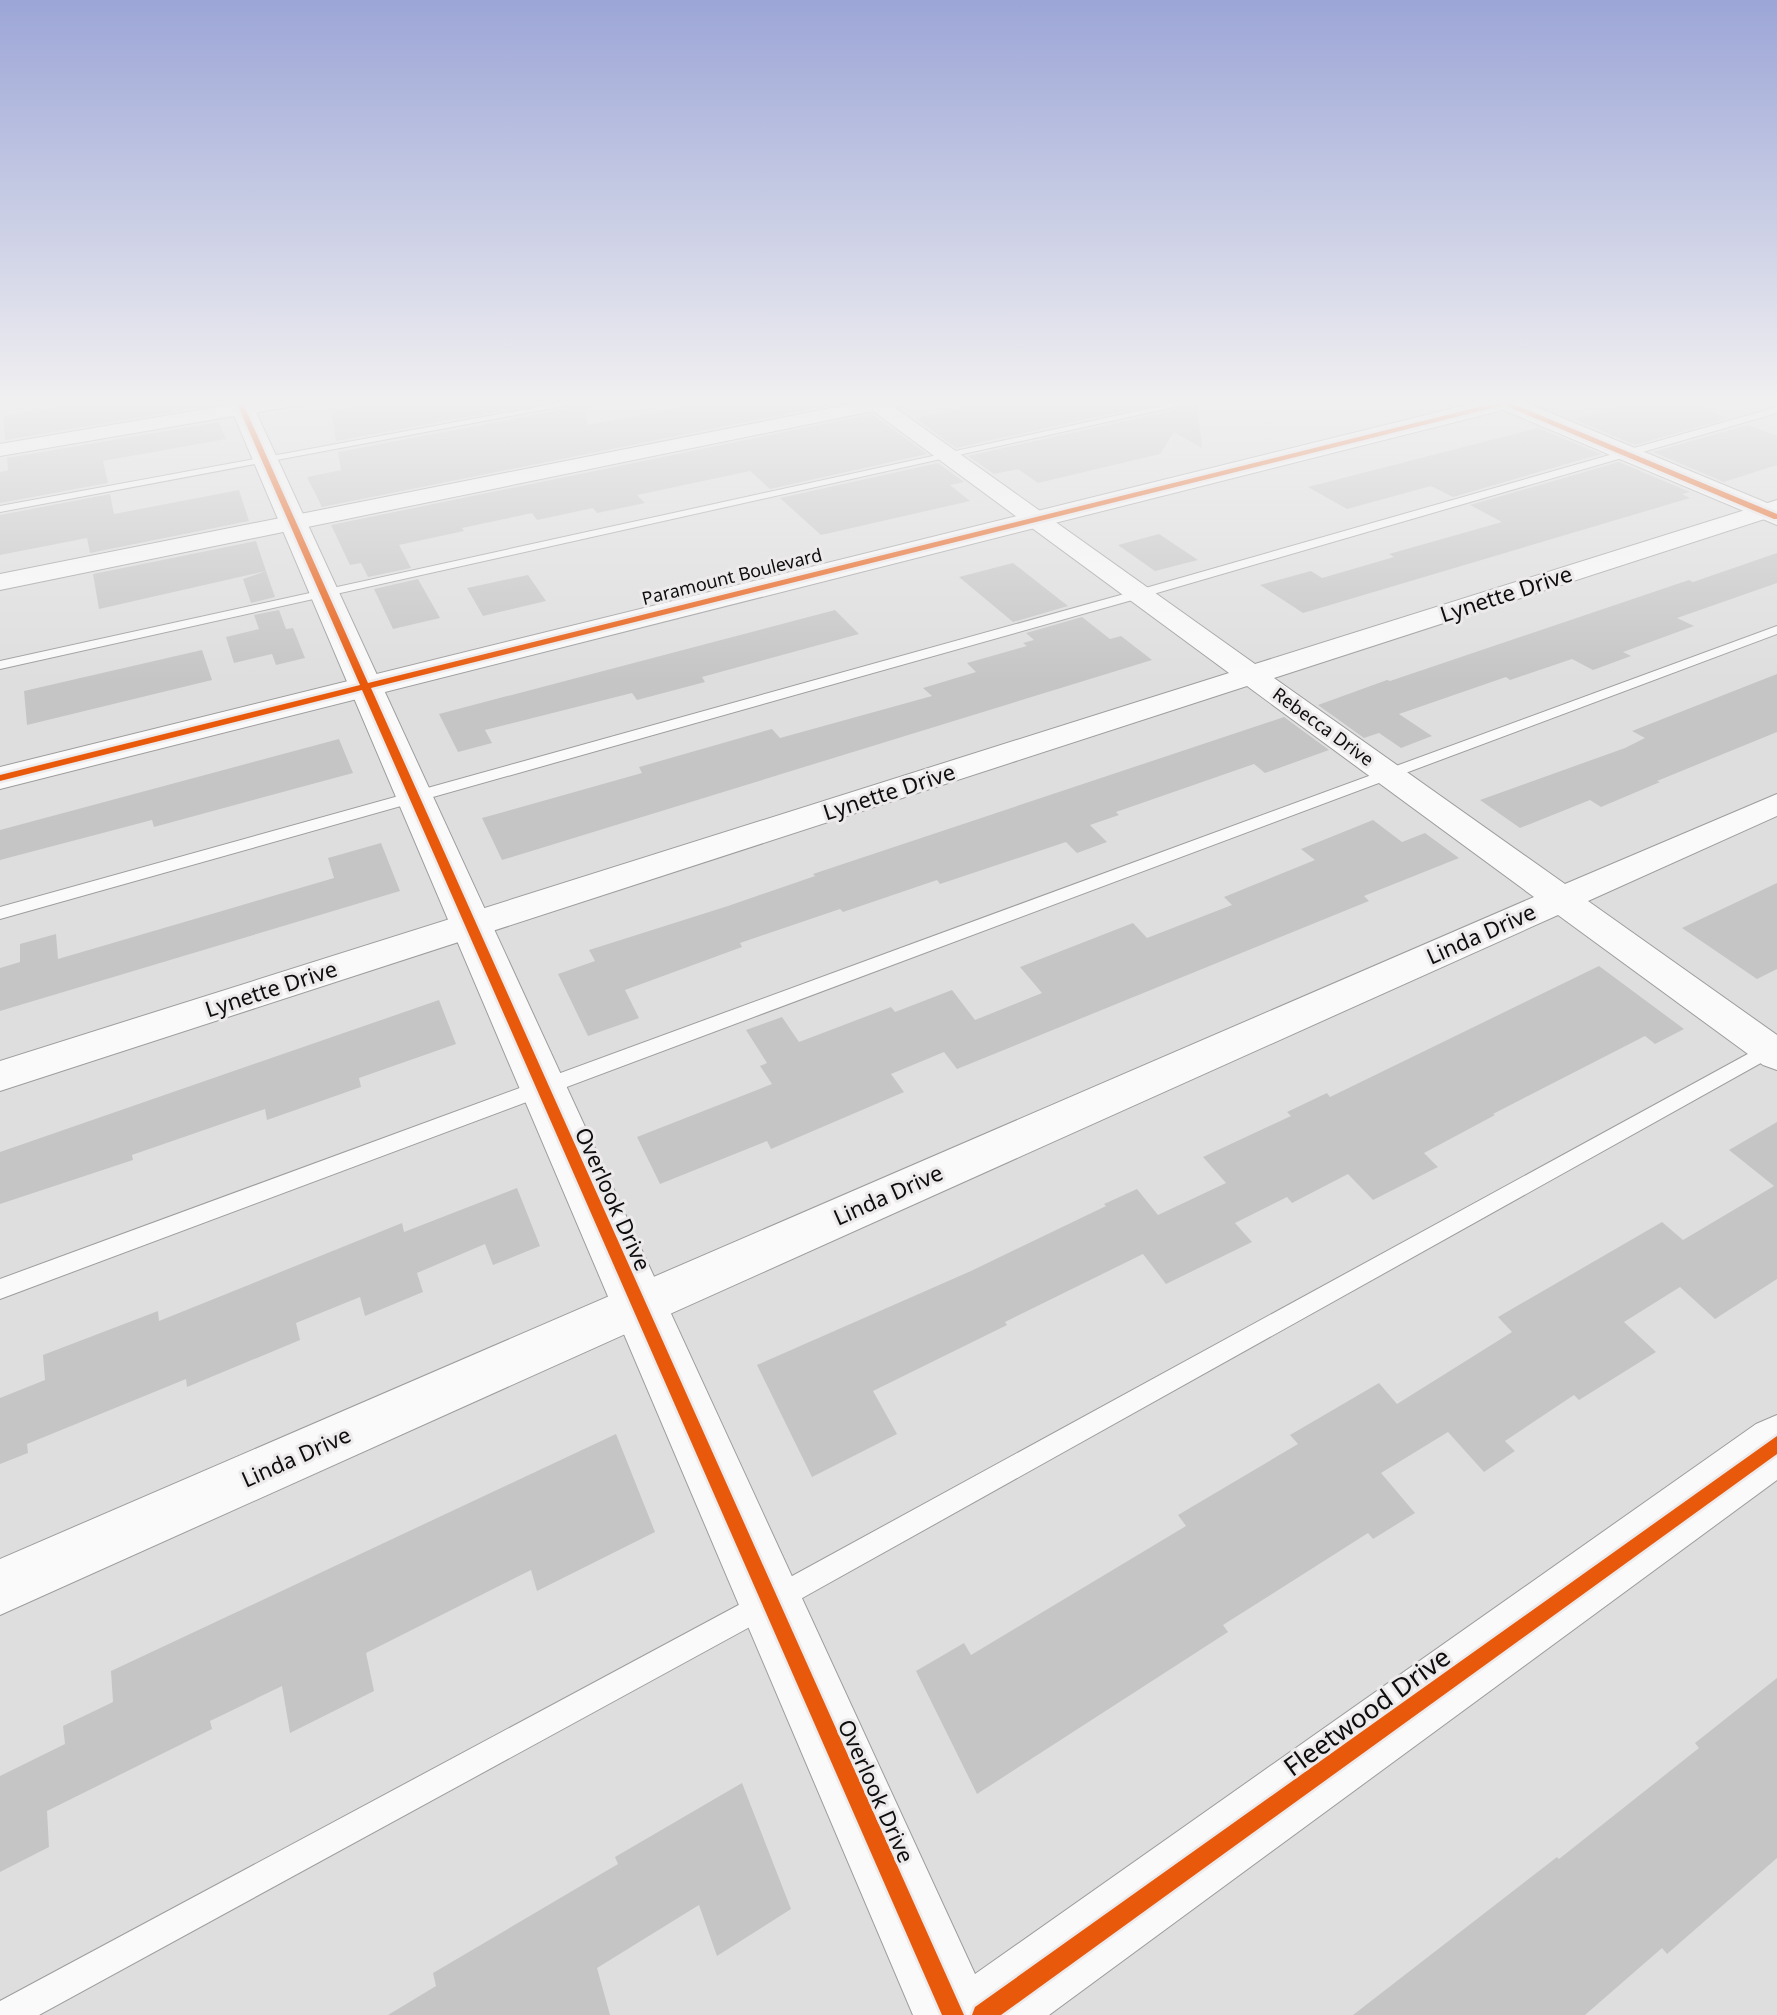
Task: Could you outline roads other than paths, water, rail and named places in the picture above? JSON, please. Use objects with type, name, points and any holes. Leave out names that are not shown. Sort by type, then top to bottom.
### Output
[{"type":"street","name":"Overlook Drive","points":[[278,493],[953,2015]]},
{"type":"street","points":[[0,582],[440,493]]},
{"type":"street","name":"Rebecca Drive","points":[[1000,493],[1774,1050]]},
{"type":"street","name":"Paramount Boulevard","points":[[0,778],[1143,493]]},
{"type":"street","points":[[1728,493],[1773,511]]},
{"type":"street","name":"Lynette Drive","points":[[0,1076],[1773,511]]},
{"type":"street","name":"Linda Drive","points":[[0,1587],[1777,804]]},
{"type":"street","name":"Fleetwood Drive","points":[[983,2015],[1777,1444]]},
{"type":"lane","points":[[0,509],[88,493]]},
{"type":"lane","points":[[0,665],[776,493]]},
{"type":"lane","points":[[0,913],[1492,493]]},
{"type":"lane","points":[[0,1289],[1777,630]]},
{"type":"lane","points":[[7,2015],[770,1602],[1774,1050]]}]
